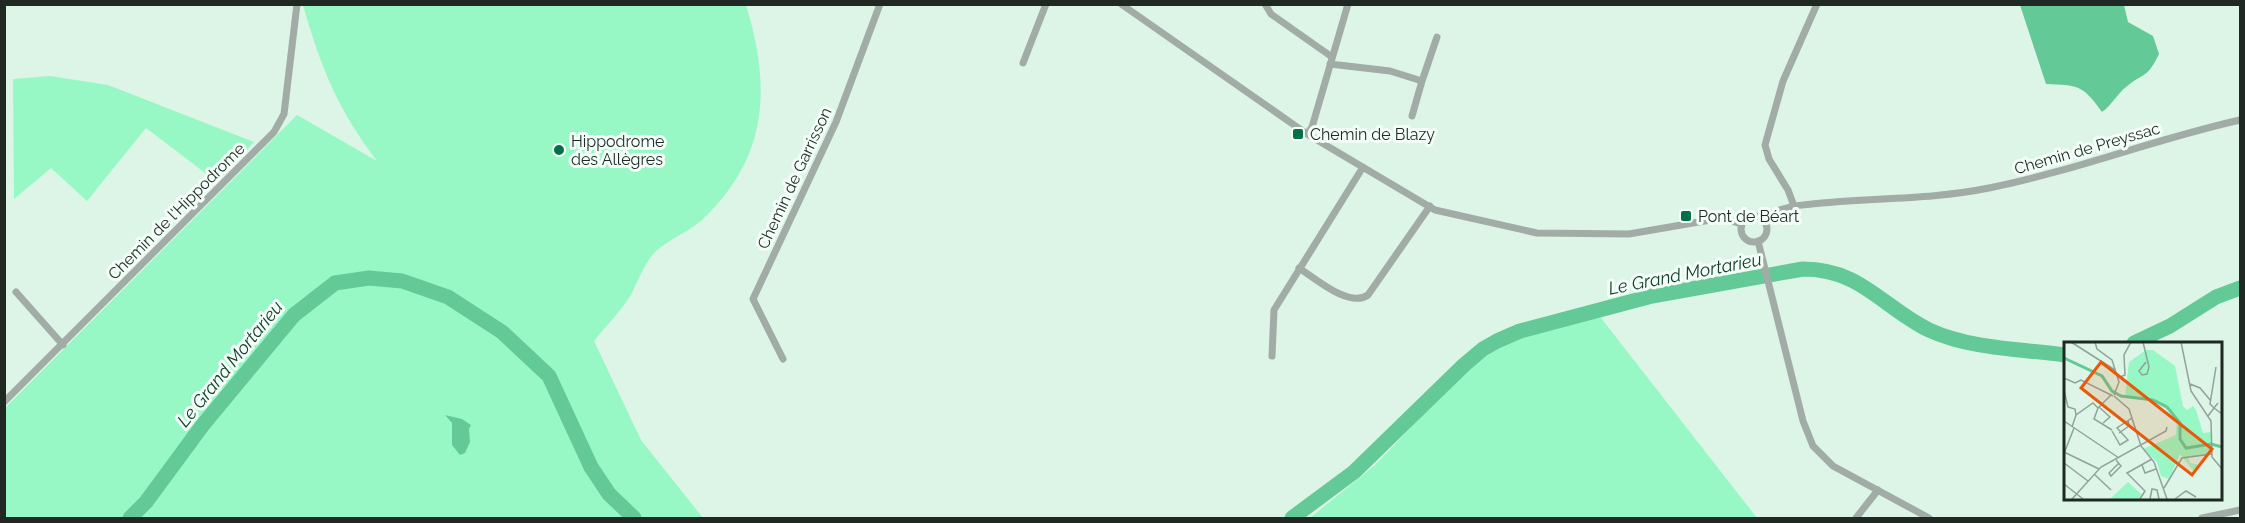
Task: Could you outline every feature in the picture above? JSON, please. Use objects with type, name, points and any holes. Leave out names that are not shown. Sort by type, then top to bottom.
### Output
[{"type":"street","name":"Chemin de l'Hippodrome","points":[[4,402],[274,132],[284,114],[297,4]]},
{"type":"street","name":"Chemin de Garrisson","points":[[783,359],[753,299],[836,122],[880,4]]},
{"type":"street","points":[[1023,63],[1046,4]]},
{"type":"street","points":[[1121,4],[1307,134],[1430,206],[1537,233],[1629,234],[1722,218],[1741,224]]},
{"type":"street","points":[[1265,4],[1271,14],[1331,61],[1390,71],[1422,81]]},
{"type":"street","points":[[1307,134],[1312,126],[1348,4]]},
{"type":"street","points":[[1794,206],[1788,190],[1769,159],[1765,145],[1783,81],[1817,4]]},
{"type":"street","points":[[1412,116],[1437,37]]},
{"type":"street","name":"Chemin de Preyssac","points":[[1764,221],[1776,211],[1794,206],[1825,201],[1923,197],[1987,188],[2049,175],[2193,131],[2241,120]]},
{"type":"street","points":[[1272,356],[1274,310],[1363,167]]},
{"type":"street","points":[[1299,268],[1330,288],[1356,300],[1362,299],[1368,296],[1430,206]]},
{"type":"street","points":[[1741,224],[1750,216],[1758,216],[1764,221],[1766,233],[1758,242]]},
{"type":"street","points":[[1741,224],[1742,236],[1749,241],[1758,242]]},
{"type":"street","points":[[1758,242],[1803,421],[1813,446],[1833,466],[1929,519]]},
{"type":"street","points":[[16,292],[63,345]]},
{"type":"street","points":[[1856,519],[1878,490]]},
{"type":"street","points":[[2202,519],[2241,510]]},
{"type":"shaded area","points":[[303,5],[746,5],[759,64],[761,92],[752,146],[741,171],[724,196],[702,220],[651,256],[629,298],[594,341],[641,440],[703,518],[5,518],[5,408],[297,115],[377,161],[351,123],[332,87]]},
{"type":"shaded area","points":[[2020,5],[2124,5],[2128,22],[2153,36],[2159,54],[2148,71],[2123,90],[2102,112],[2090,96],[2079,88],[2046,84]]},
{"type":"shaded area","points":[[50,76],[108,85],[254,142],[217,182],[146,128],[87,201],[51,168],[14,199],[13,79]]},
{"type":"shaded area","points":[[1598,314],[1757,518],[1310,518],[1375,465],[1462,374],[1509,340]]},
{"type":"shaded area","points":[[445,415],[462,419],[471,425],[470,442],[465,453],[460,455],[452,445],[452,423]]},
{"type":"waterway","name":"Le Grand Mortarieu","points":[[1292,518],[1354,472],[1483,349],[1520,331],[1652,296],[1803,269],[1823,271],[1841,275],[1856,282],[1912,321],[1945,336],[1978,345],[2064,355]]},
{"type":"waterway","name":"Le Grand Mortarieu","points":[[130,518],[146,502],[202,426],[294,315],[335,283],[369,278],[402,281],[448,297],[502,332],[549,376],[591,467],[609,494],[634,518]]},
{"type":"waterway","name":"Le Grand Mortarieu","points":[[2136,342],[2170,326],[2216,297],[2240,288]]},
{"type":"place","name":"Chemin de Blazy","points":[[1298,134]]},
{"type":"place","name":"Hippodrome des Allègres","points":[[559,150]]},
{"type":"place","name":"Pont de Béart","points":[[1686,216]]}]
